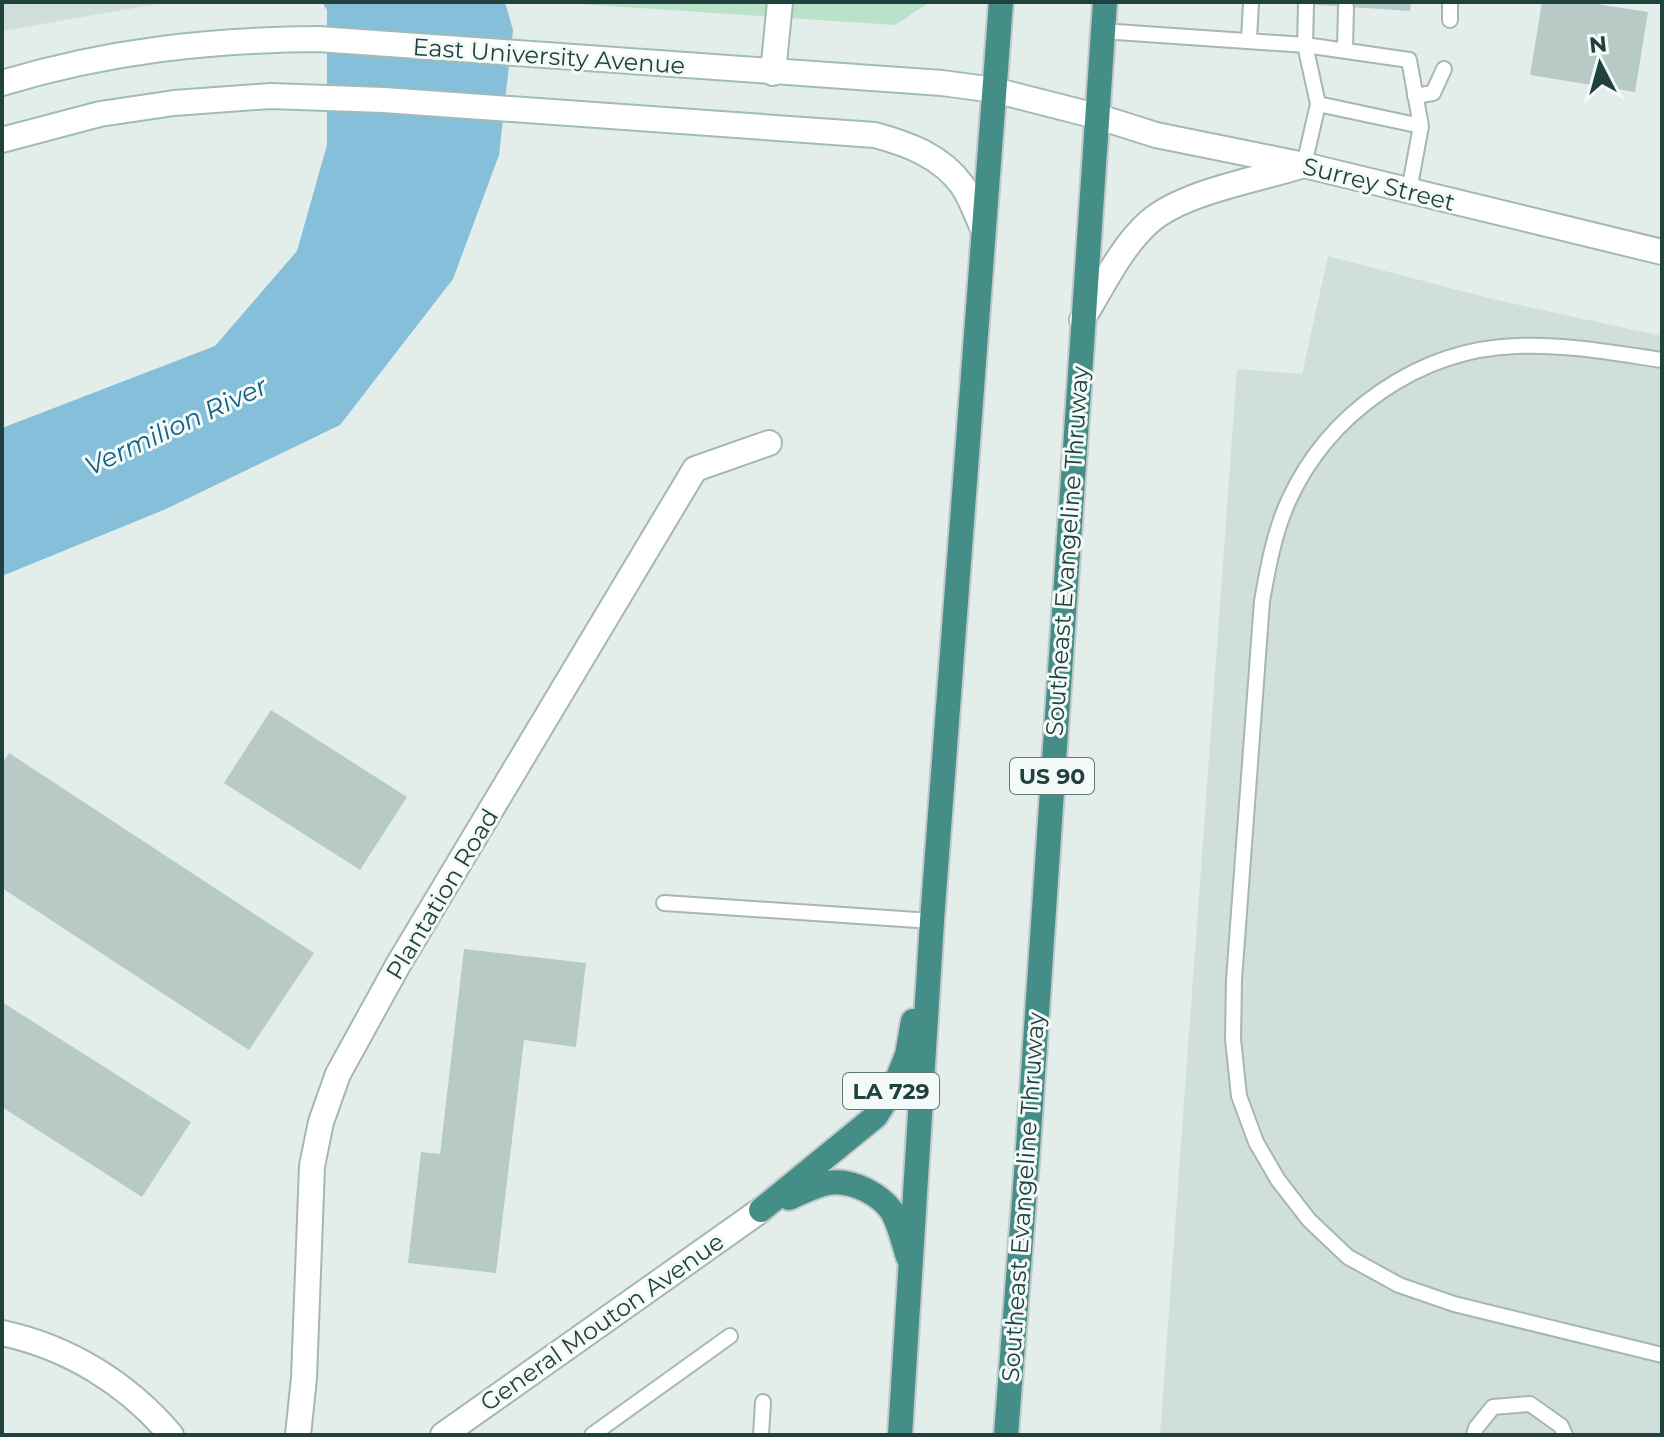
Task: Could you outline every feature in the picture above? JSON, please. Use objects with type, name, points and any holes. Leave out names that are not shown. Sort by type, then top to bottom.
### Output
[{"type":"highway","points":[[900,1435],[932,921],[1001,2]]},
{"type":"highway","name":"Southeast Evangeline Thruway","points":[[1006,1435],[1105,2]]},
{"type":"highway","name":"LA 729","points":[[761,1210],[876,1116],[894,1087],[907,1055],[932,921]]},
{"type":"highway","name":"LA 729","points":[[761,1210],[818,1185],[849,1182],[872,1193],[891,1210],[912,1266]]},
{"type":"street","points":[[773,73],[780,2]]},
{"type":"street","name":"East University Avenue","points":[[2,83],[95,58],[168,46],[318,39],[942,83],[994,90],[1096,116]]},
{"type":"street","points":[[2,140],[100,114],[174,103],[226,97],[313,96],[875,135],[909,144],[937,160],[962,185],[984,231]]},
{"type":"street","name":"Surrey Street","points":[[1096,116],[1156,135],[1304,165],[1662,252]]},
{"type":"street","points":[[1082,320],[1127,248],[1149,222],[1179,203],[1211,191],[1304,165]]},
{"type":"street","name":"Plantation Road","points":[[298,1435],[304,1378],[312,1166],[321,1122],[338,1074],[398,965],[695,469],[769,443]]},
{"type":"street","name":"General Mouton Avenue","points":[[443,1435],[761,1210]]},
{"type":"street","points":[[2,1333],[27,1338],[74,1357],[117,1384],[171,1435]]},
{"type":"lane","points":[[1249,40],[1251,2]]},
{"type":"lane","points":[[1450,2],[1450,20]]},
{"type":"lane","points":[[1304,165],[1318,104],[1305,45],[1306,4]]},
{"type":"lane","points":[[1345,49],[1346,7]]},
{"type":"lane","points":[[1102,31],[1305,45],[1409,60],[1421,126],[1409,191]]},
{"type":"lane","points":[[1415,96],[1433,93],[1444,69]]},
{"type":"lane","points":[[1318,104],[1421,126]]},
{"type":"lane","points":[[1662,360],[1566,346],[1514,346],[1465,352],[1420,368],[1380,392],[1342,422],[1310,459],[1287,503],[1272,550],[1262,601],[1234,980],[1233,1039],[1239,1096],[1256,1142],[1278,1180],[1309,1220],[1348,1257],[1399,1285],[1454,1304],[1662,1355]]},
{"type":"lane","points":[[664,903],[932,921]]},
{"type":"lane","points":[[592,1435],[730,1336]]},
{"type":"lane","points":[[761,1435],[763,1402]]},
{"type":"lane","points":[[1474,1435],[1493,1407],[1530,1404],[1561,1426],[1565,1435]]},
{"type":"shaded area","points":[[2,2],[169,2],[2,31]]},
{"type":"shaded area","points":[[1328,256],[1492,299],[1662,336],[1662,1435],[1160,1435],[1237,369],[1302,374]]},
{"type":"green space","points":[[549,2],[930,2],[895,25]]},
{"type":"water","name":"Vermilion River","points":[[322,2],[505,2],[513,30],[499,155],[453,279],[340,425],[166,509],[2,576],[2,428],[215,346],[297,251],[327,145],[327,10]]},
{"type":"building","points":[[1305,2],[1411,2],[1410,11]]},
{"type":"building","points":[[1542,2],[1584,2],[1648,12],[1635,92],[1530,75]]},
{"type":"building","points":[[271,710],[407,797],[360,870],[224,783]]},
{"type":"building","points":[[9,753],[314,953],[249,1050],[2,888],[2,764]]},
{"type":"building","points":[[464,949],[586,963],[576,1047],[524,1040],[496,1273],[408,1263],[421,1152],[440,1154]]},
{"type":"building","points":[[2,1002],[191,1122],[142,1197],[2,1107]]}]
